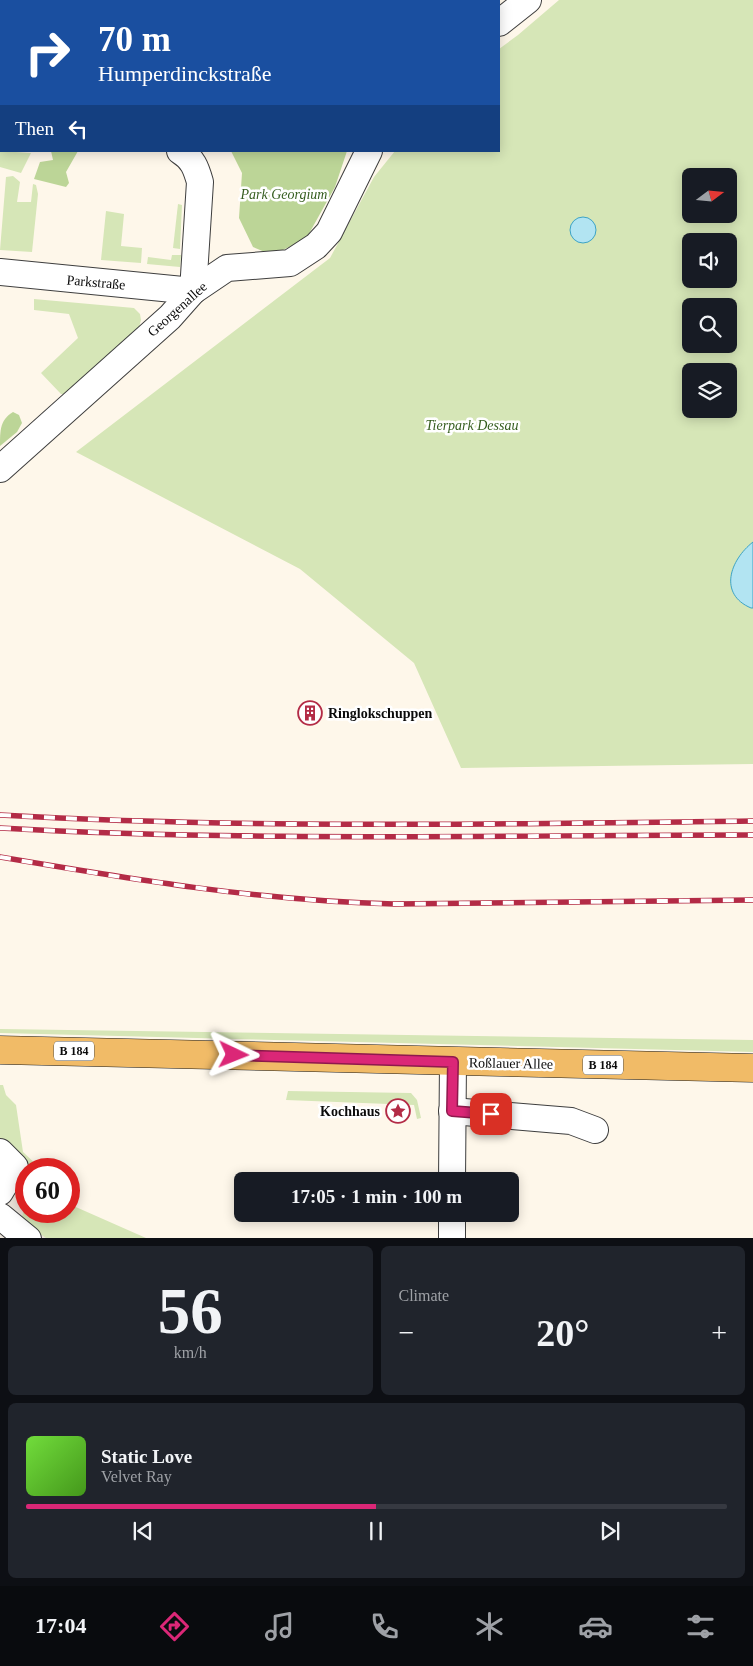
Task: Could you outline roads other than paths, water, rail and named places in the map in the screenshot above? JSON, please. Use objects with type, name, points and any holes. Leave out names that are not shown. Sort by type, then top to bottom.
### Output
[{"type":"main road","name":"Roßlauer Allee","points":[[0,1050],[753,1068]]},
{"type":"street","points":[[500,22],[528,0]]},
{"type":"street","points":[[182,152],[188,156],[196,166],[200,182],[193,291]]},
{"type":"street","name":"Georgenallee","points":[[0,469],[170,317],[193,291],[227,268],[290,263],[316,246],[329,232],[368,152]]},
{"type":"street","name":"Parkstraße","points":[[0,272],[193,291]]},
{"type":"street","points":[[452,1172],[453,1062]]},
{"type":"street","points":[[452,1111],[571,1121],[595,1130]]},
{"type":"street","points":[[0,1152],[15,1167],[0,1192]]},
{"type":"street","points":[[0,1216],[28,1238]]},
{"type":"street","points":[[452,1222],[452,1238]]},
{"type":"water","points":[[583,217],[592,221],[596,230],[592,239],[583,243],[574,239],[570,230],[574,221]]},
{"type":"water","points":[[753,542],[753,608],[751,608],[741,602],[734,594],[731,586],[731,576],[738,558]]},
{"type":"railway","points":[[0,815],[282,824],[753,821]]},
{"type":"railway","points":[[0,828],[188,835],[377,837],[753,835]]},
{"type":"railway","points":[[0,857],[196,888],[344,902],[394,904],[753,900]]},
{"type":"place","name":"Ringlokschuppen","points":[[310,713]]},
{"type":"place","name":"Kochhaus","points":[[398,1111]]},
{"type":"park label","name":"Park Georgium","points":[[284,194]]},
{"type":"park label","name":"Tierpark Dessau","points":[[472,425]]}]
